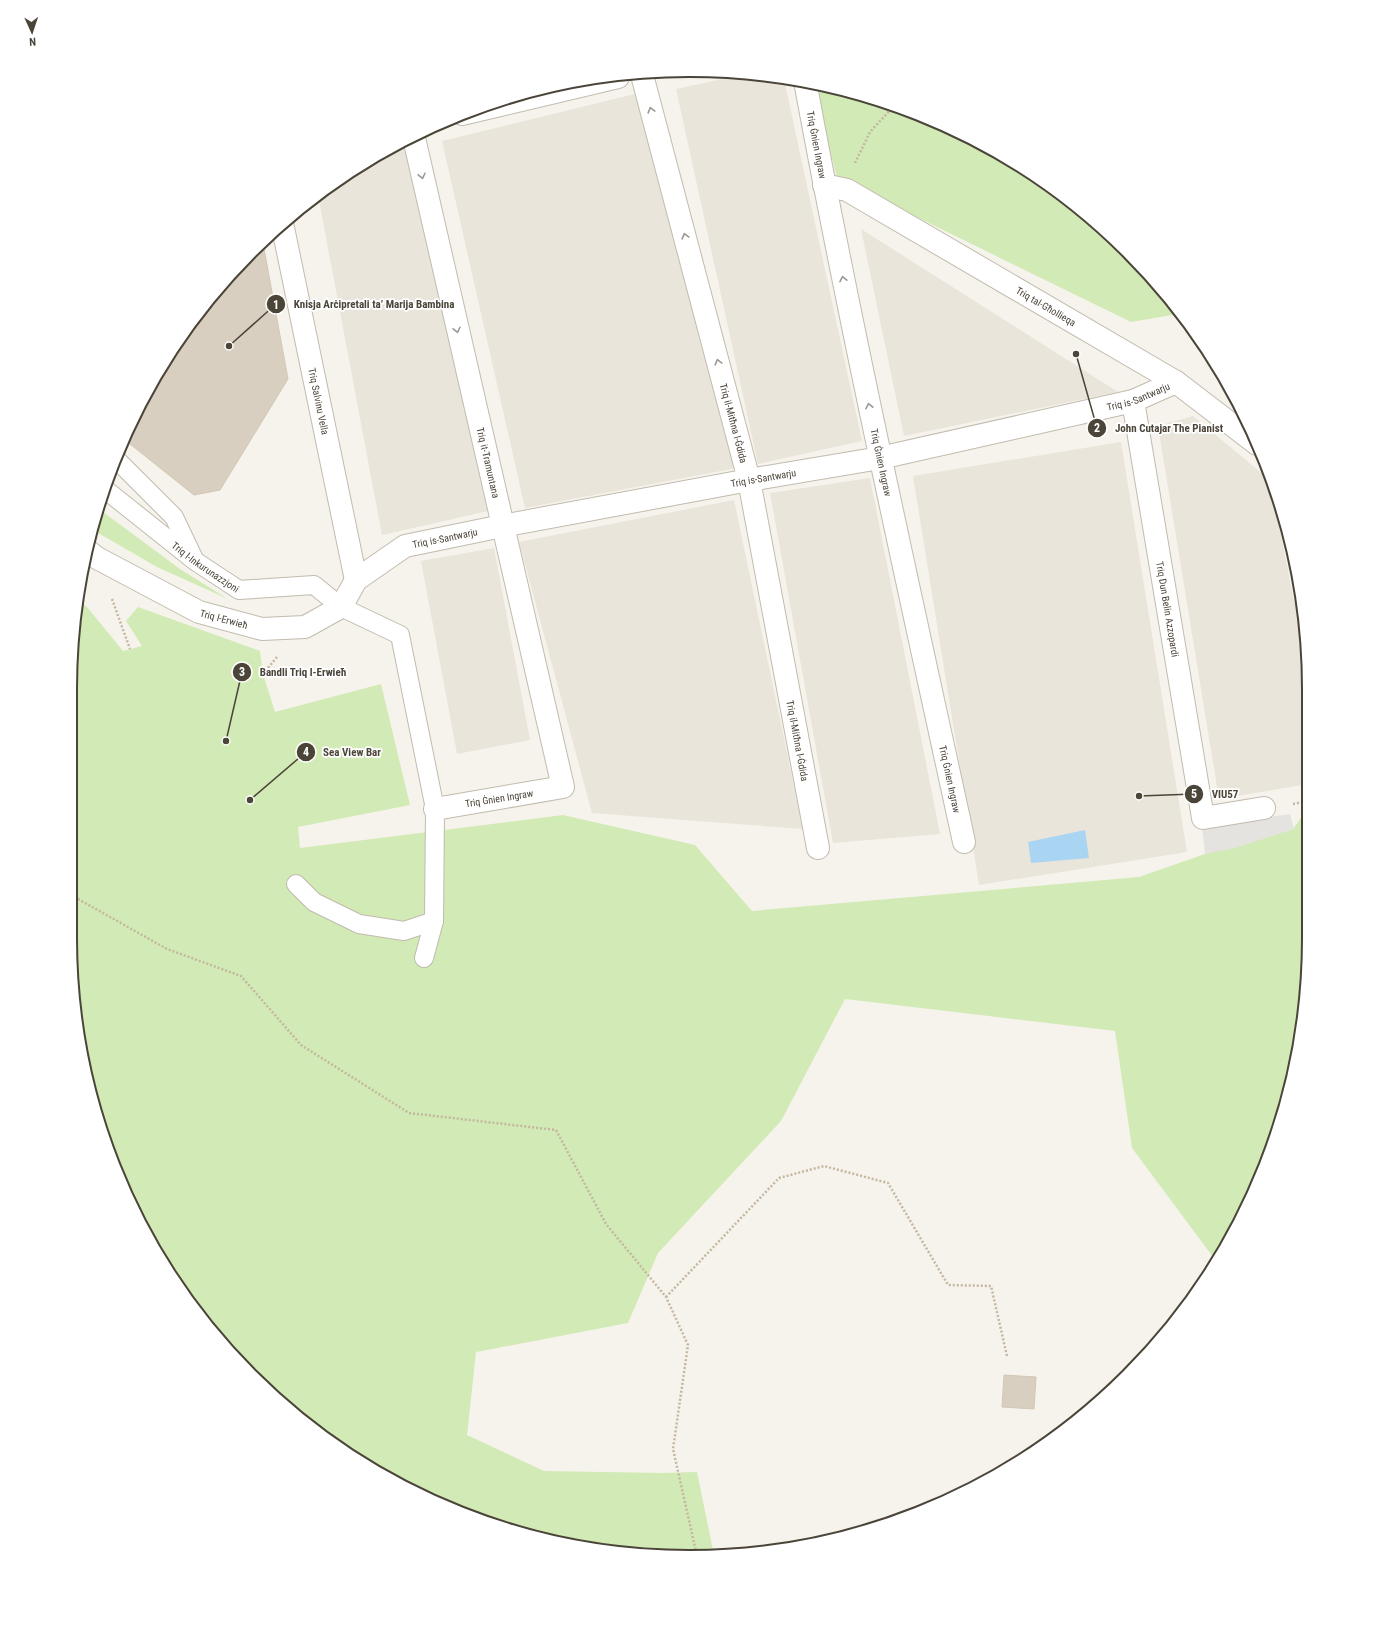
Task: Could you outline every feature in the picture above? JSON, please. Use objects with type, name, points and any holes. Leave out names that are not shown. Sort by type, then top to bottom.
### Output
[{"type":"street","name":"Triq il-Mitħna l-Ġdida","points":[[643,79],[749,480],[818,848]]},
{"type":"street","name":"Triq Ġnien Ingraw","points":[[806,89],[824,185],[880,458],[964,842]]},
{"type":"street","name":"Triq it-Tramuntana","points":[[415,142],[502,526],[564,788]]},
{"type":"street","name":"Triq tal-Għollieqa","points":[[824,185],[847,190],[1176,382],[1246,435]]},
{"type":"street","name":"Triq Salvinu Vella","points":[[284,231],[356,580]]},
{"type":"street","name":"Triq is-Santwarju","points":[[356,580],[405,546],[502,526],[749,480],[880,458],[1133,401],[1176,382]]},
{"type":"street","name":"Triq Dun Belin Azzopardi","points":[[1133,401],[1203,818],[1264,808]]},
{"type":"street","name":"Triq l-Erwieħ","points":[[93,554],[199,612],[262,629],[305,627],[341,607]]},
{"type":"street","points":[[341,607],[356,580]]},
{"type":"street","name":"Triq Ġnien Ingraw","points":[[435,809],[564,788]]},
{"type":"lane","points":[[121,464],[174,517],[195,561]]},
{"type":"lane","name":"Triq l-Inkurunazzjoni","points":[[110,493],[195,561],[239,590],[314,585],[341,607],[400,635],[435,809]]},
{"type":"lane","points":[[424,958],[434,921],[435,809]]},
{"type":"lane","points":[[296,884],[314,902],[359,924],[404,931],[434,921]]},
{"type":"path","points":[[847,190],[854,166],[870,132],[889,111]]},
{"type":"path","points":[[92,555],[130,649]]},
{"type":"path","points":[[77,898],[167,949],[241,976],[301,1045],[409,1113],[556,1130],[606,1224],[666,1297],[688,1345],[673,1449],[696,1550]]},
{"type":"path","points":[[666,1297],[779,1178],[824,1166],[888,1183],[948,1285],[990,1286],[1008,1356]]},
{"type":"shaded area","points":[[727,78],[785,85],[862,441],[758,464],[676,89]]},
{"type":"shaded area","points":[[647,91],[737,468],[525,508],[442,141]]},
{"type":"shaded area","points":[[408,146],[493,510],[382,535],[319,202],[349,180]]},
{"type":"shaded area","points":[[861,229],[1118,392],[904,436]]},
{"type":"shaded area","points":[[1193,416],[1262,473],[1279,524],[1298,622],[1301,649],[1302,690],[1302,785],[1219,799],[1158,426]]},
{"type":"shaded area","points":[[1121,442],[1187,852],[979,885],[913,476]]},
{"type":"shaded area","points":[[870,478],[940,834],[833,843],[770,493]]},
{"type":"shaded area","points":[[734,500],[803,829],[592,813],[519,542]]},
{"type":"shaded area","points":[[494,548],[530,740],[457,754],[421,561]]},
{"type":"shaded area","points":[[1290,814],[1294,829],[1235,848],[1205,854],[1202,826]]},
{"type":"green space","points":[[815,90],[848,98],[924,124],[960,140],[996,159],[1030,180],[1093,229],[1123,256],[1174,316],[1172,315],[1131,322],[837,178]]},
{"type":"green space","points":[[104,513],[180,569],[228,599],[157,567],[98,533]]},
{"type":"green space","points":[[83,604],[87,607],[123,651],[142,646],[126,621],[138,607],[260,651],[263,674],[275,712],[381,684],[410,805],[298,827],[300,848],[563,815],[695,845],[752,911],[1139,877],[1205,854],[1293,829],[1302,816],[1301,978],[1297,1017],[1290,1057],[1281,1096],[1255,1172],[1239,1208],[1212,1256],[1132,1148],[1115,1031],[845,999],[781,1121],[658,1253],[628,1323],[476,1352],[467,1435],[544,1471],[663,1473],[697,1472],[713,1549],[649,1549],[610,1545],[570,1538],[531,1529],[455,1503],[419,1487],[383,1468],[349,1447],[286,1398],[256,1371],[229,1341],[180,1278],[159,1244],[140,1208],[124,1172],[98,1096],[82,1017],[78,978],[77,938],[77,690],[78,649]]},
{"type":"water","points":[[1085,830],[1089,858],[1031,863],[1028,842]]},
{"type":"building","points":[[264,249],[288,379],[220,490],[194,495],[129,443],[159,383],[180,349],[229,286]]},
{"type":"building","points":[[1004,1375],[1036,1377],[1034,1409],[1002,1407]]},
{"type":"place","name":"Knisja Arċipretali ta’ Marija Bambina","points":[[229,346]]},
{"type":"place","name":"John Cutajar The Pianist","points":[[1076,354]]},
{"type":"place","name":"Bandli Triq l-Erwieħ","points":[[226,741]]},
{"type":"place","name":"VIU57","points":[[1139,796]]},
{"type":"place","name":"Sea View Bar","points":[[250,800]]}]
